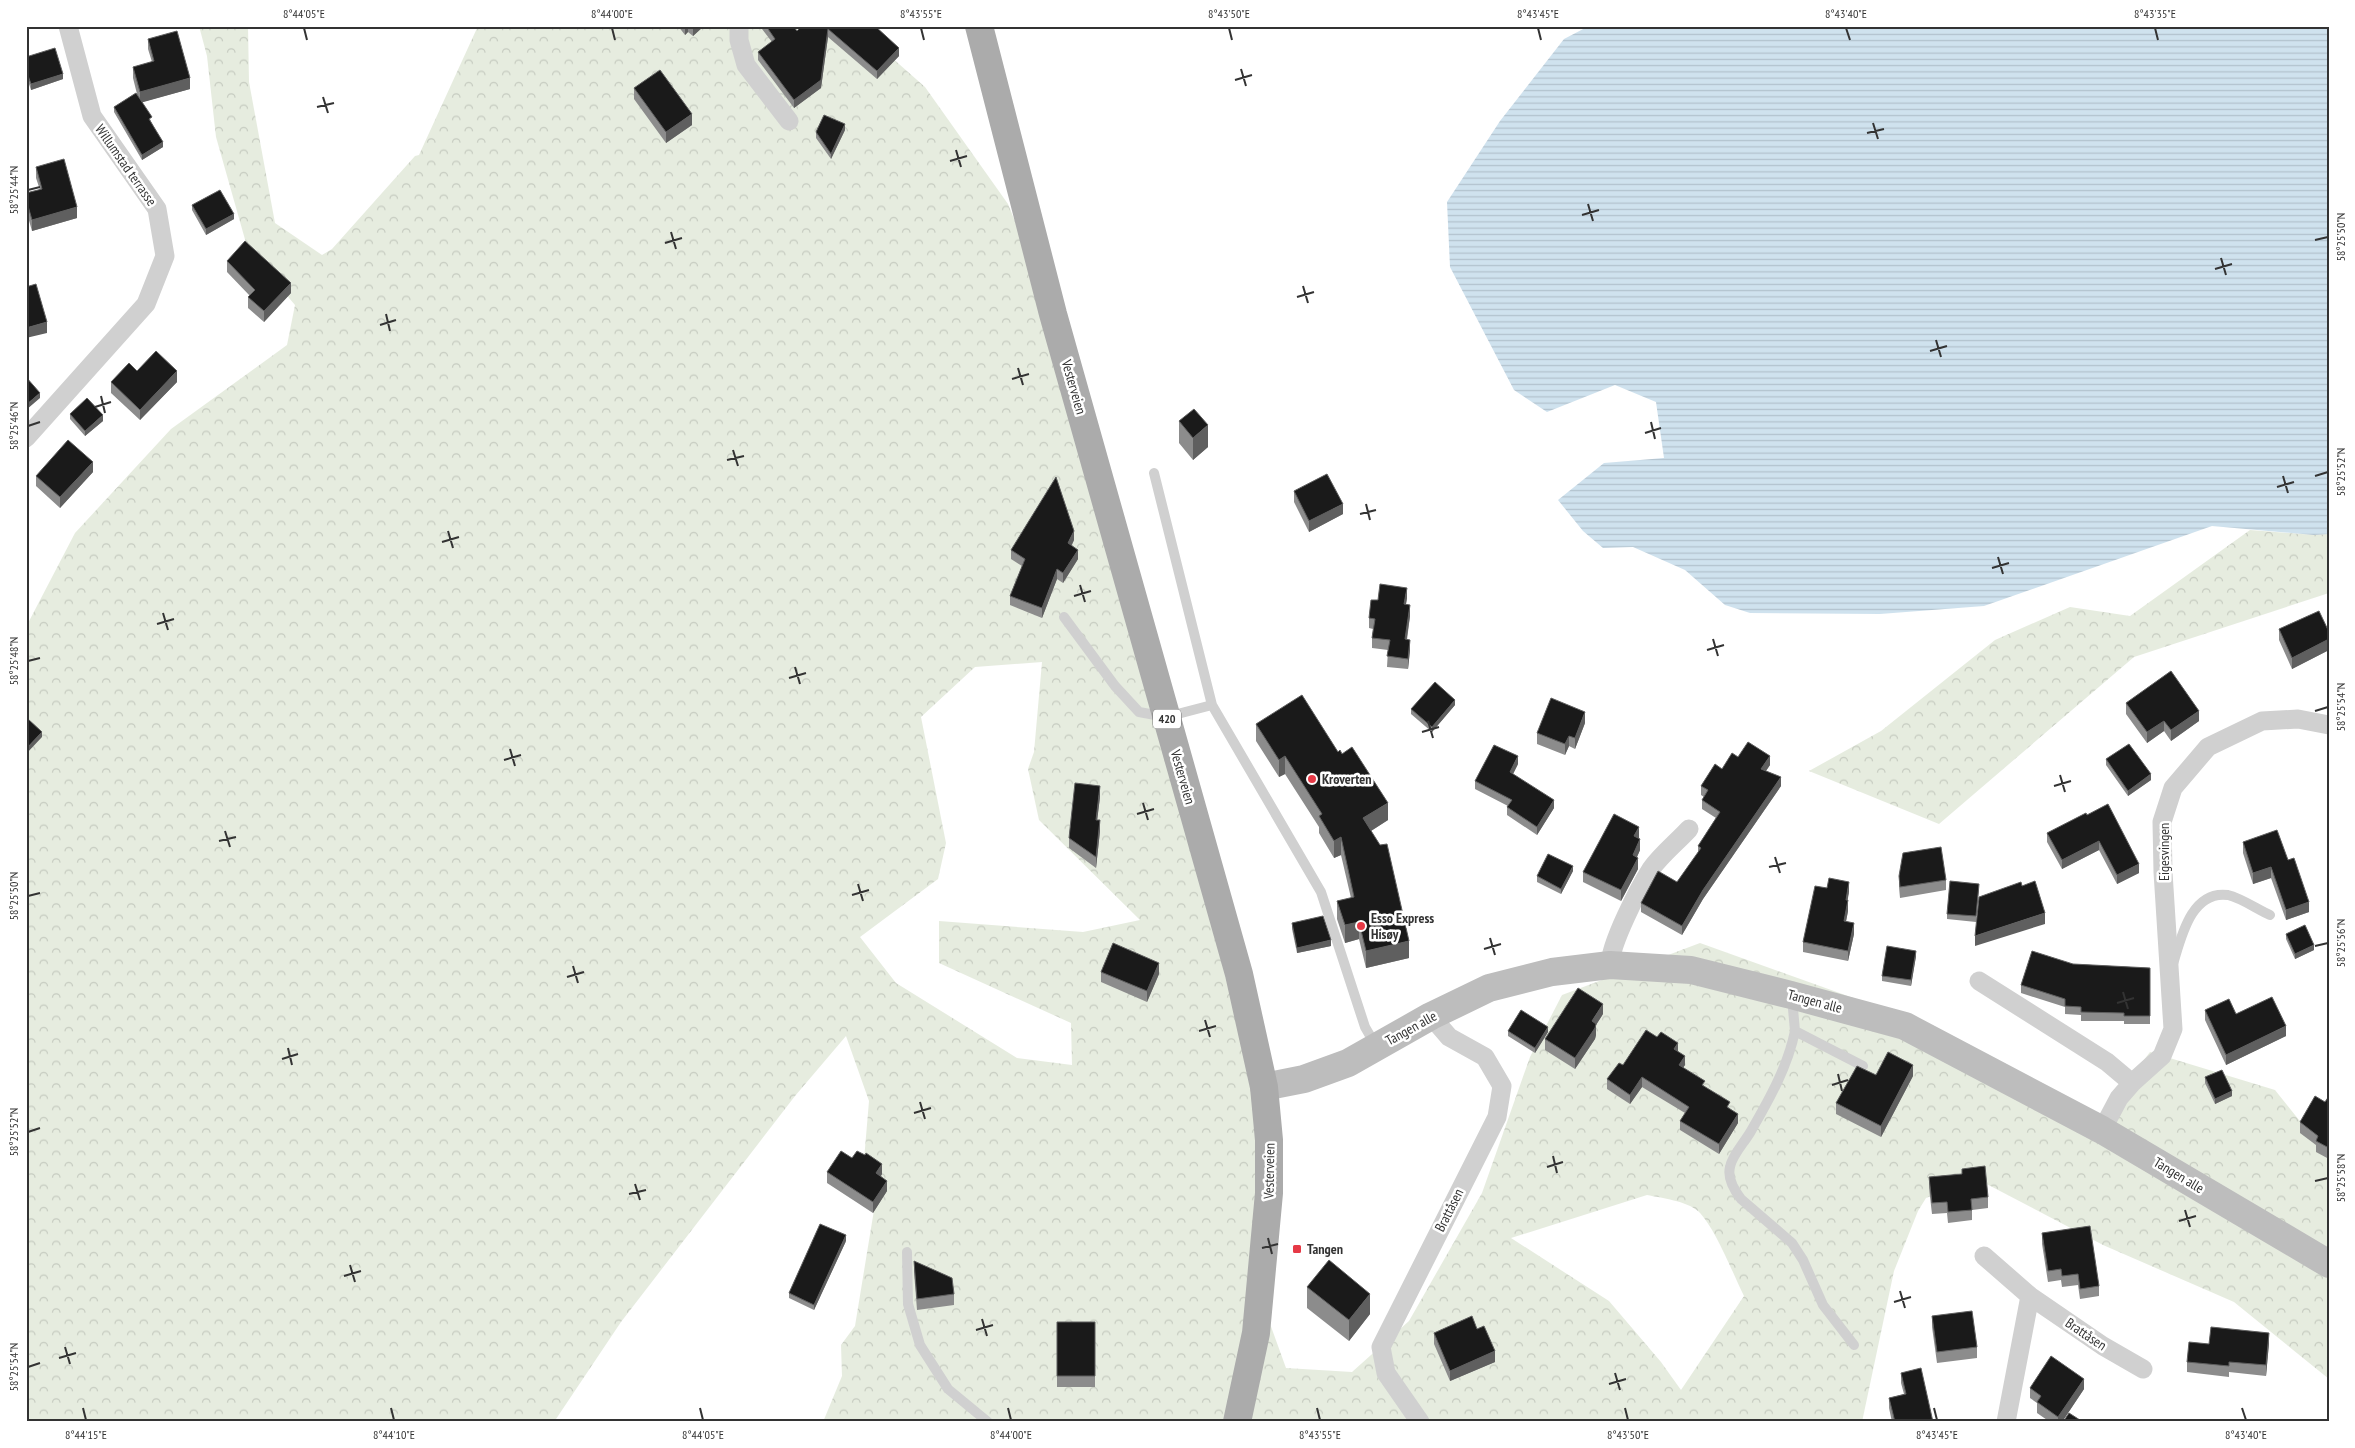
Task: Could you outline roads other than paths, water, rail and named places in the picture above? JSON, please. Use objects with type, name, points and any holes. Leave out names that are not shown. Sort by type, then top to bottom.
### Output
[{"type":"main road","name":"Vesterveien","points":[[979,26],[1053,314],[1239,974],[1264,1087],[1270,1140],[1268,1212],[1256,1333],[1237,1422]]},
{"type":"main road","name":"Tangen alle","points":[[1264,1087],[1304,1079],[1348,1064],[1431,1016],[1489,988],[1552,972],[1610,965],[1692,970],[1905,1026],[2102,1130],[2329,1264]]},
{"type":"street","name":"Willumstad terrasse","points":[[26,438],[146,304],[165,256],[157,209],[92,116],[68,26]]},
{"type":"street","points":[[738,26],[739,40],[746,65],[789,121]]},
{"type":"street","name":"Eigesvingen","points":[[2102,1130],[2119,1098],[2132,1083],[2162,1056],[2173,1029],[2162,872],[2162,822],[2173,788],[2208,747],[2262,720],[2298,718],[2329,725]]},
{"type":"street","points":[[1610,965],[1610,957],[1617,935],[1652,868],[1688,829]]},
{"type":"street","points":[[1978,981],[2107,1062],[2132,1083]]},
{"type":"street","name":"Brattåsen","points":[[1420,1422],[1386,1373],[1381,1347],[1497,1117],[1502,1086],[1486,1057],[1449,1037],[1431,1016]]},
{"type":"street","name":"Brattåsen","points":[[1984,1256],[2030,1296],[2103,1346],[2143,1369]]},
{"type":"street","points":[[2006,1422],[2030,1296]]},
{"type":"lane","points":[[1154,473],[1212,705],[1321,892],[1365,1027],[1376,1047]]},
{"type":"lane","points":[[1064,617],[1115,686],[1139,712],[1166,717],[1212,705]]},
{"type":"lane","points":[[2170,975],[2190,916],[2199,904],[2213,896],[2229,896],[2270,916]]},
{"type":"lane","points":[[1791,995],[1795,1031],[1788,1056],[1751,1131],[1730,1166],[1729,1177],[1734,1191],[1741,1199],[1792,1243],[1803,1260],[1823,1305],[1854,1345]]},
{"type":"lane","points":[[1795,1031],[1863,1066]]},
{"type":"lane","points":[[907,1252],[908,1304],[920,1345],[948,1388],[988,1422]]},
{"type":"water","points":[[1589,26],[2329,26],[2329,534],[2314,535],[2212,526],[1984,606],[1880,614],[1750,613],[1725,605],[1685,570],[1633,547],[1603,548],[1583,531],[1558,500],[1604,463],[1664,458],[1656,402],[1615,385],[1547,412],[1514,390],[1450,267],[1447,202],[1500,121],[1564,39]]},
{"type":"place","name":"Kroverten","points":[[1312,779]]},
{"type":"place","name":"Esso Express Hisøy","points":[[1361,926]]},
{"type":"place","name":"Tangen","points":[[1297,1249]]}]
